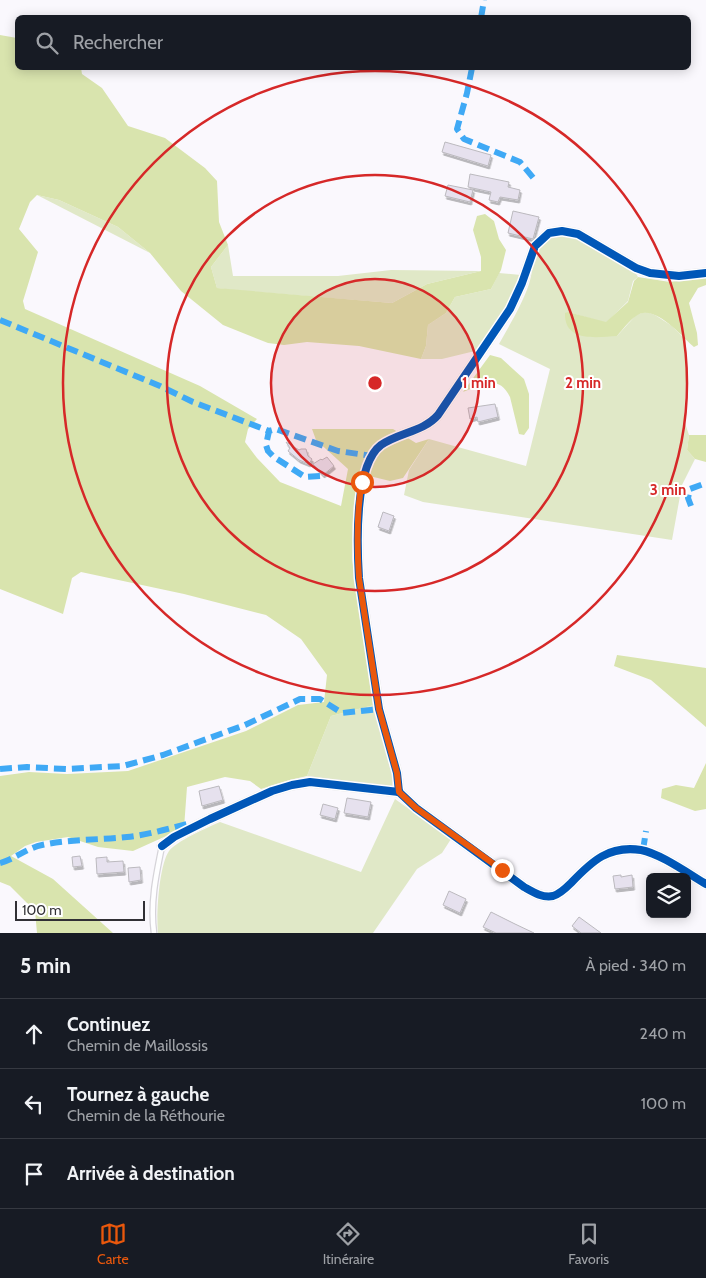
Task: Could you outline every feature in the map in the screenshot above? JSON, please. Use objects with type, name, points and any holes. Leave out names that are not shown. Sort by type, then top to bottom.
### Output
[{"type":"street","points":[[399,792],[397,773],[379,709],[359,578],[360,495],[366,468],[372,456],[383,444],[426,426],[438,415],[510,309],[535,246],[549,234],[562,231],[578,234],[636,268],[650,273],[679,276],[706,273]]},
{"type":"street","points":[[162,846],[174,837],[203,822],[272,791],[292,784],[310,782],[399,792],[416,808],[524,888],[536,894],[555,896],[563,891],[591,863],[609,852],[627,849],[643,850],[706,884]]},
{"type":"lane","points":[[154,933],[153,898],[162,846]]},
{"type":"green space","points":[[0,35],[15,38],[15,70],[81,70],[82,74],[102,88],[128,126],[165,138],[205,168],[217,181],[219,222],[228,245],[211,267],[217,288],[392,303],[427,284],[481,271],[481,257],[473,230],[477,216],[485,214],[494,221],[499,239],[506,250],[501,270],[491,289],[455,297],[446,313],[428,325],[426,346],[421,359],[359,346],[307,342],[284,345],[268,343],[223,325],[181,291],[150,253],[118,227],[59,200],[37,195],[30,202],[19,229],[38,252],[23,301],[25,309],[200,386],[257,419],[248,429],[245,442],[257,458],[280,482],[341,506],[348,469],[316,440],[312,429],[393,429],[416,443],[429,439],[403,478],[390,481],[361,474],[355,495],[352,558],[374,705],[331,716],[307,776],[261,789],[250,781],[225,777],[187,787],[184,828],[133,851],[98,847],[68,837],[36,842],[25,846],[11,856],[53,879],[113,933],[37,933],[35,911],[10,886],[0,882],[0,776],[29,772],[67,774],[128,771],[246,731],[298,705],[324,702],[327,675],[301,639],[266,615],[184,594],[81,572],[72,578],[63,614],[0,589]]},
{"type":"green space","points":[[37,195],[59,200],[118,227],[150,253]]},
{"type":"green space","points":[[559,235],[579,239],[599,249],[635,272],[638,277],[633,281],[628,301],[606,323],[568,312],[617,336],[637,314],[647,312],[672,326],[685,339],[687,360],[684,420],[689,435],[687,450],[695,459],[682,485],[672,540],[423,502],[404,495],[409,470],[429,439],[526,466],[550,369],[499,344],[526,292],[539,247],[546,240]]},
{"type":"green space","points":[[228,245],[233,276],[338,276],[391,270],[481,271],[427,284],[392,303],[217,288],[211,267]]},
{"type":"green space","points":[[499,273],[521,275],[507,305],[475,351],[442,359],[421,359],[426,346],[428,325],[446,313],[455,297],[491,289]]},
{"type":"green space","points":[[638,277],[670,282],[706,277],[706,285],[698,288],[689,303],[697,333],[698,345],[694,347],[659,317],[643,313],[628,323],[617,336],[584,336],[576,334],[570,329],[566,323],[565,313],[568,312],[606,322],[628,302],[634,281]]},
{"type":"green space","points":[[490,355],[501,358],[524,379],[529,394],[529,428],[524,435],[519,434],[510,397],[500,385],[495,383],[483,384],[463,392]]},
{"type":"green space","points":[[689,435],[706,435],[706,462],[695,459],[687,450]]},
{"type":"green space","points":[[617,655],[706,668],[706,727],[651,680],[614,666]]},
{"type":"green space","points":[[374,705],[394,777],[392,787],[307,776],[331,716]]},
{"type":"green space","points":[[706,763],[706,809],[695,811],[661,798],[662,789],[676,785],[694,788]]},
{"type":"green space","points":[[395,799],[451,839],[442,853],[417,869],[373,933],[158,933],[157,915],[163,867],[172,847],[185,839],[220,822],[361,872]]},
{"type":"building","points":[[445,142],[491,155],[488,166],[442,152]]},
{"type":"building","points":[[470,174],[509,182],[508,187],[520,190],[518,200],[500,197],[498,202],[489,200],[491,192],[468,187]]},
{"type":"building","points":[[448,185],[473,190],[470,202],[445,196]]},
{"type":"building","points":[[513,211],[539,217],[533,239],[508,233]]},
{"type":"building","points":[[495,404],[498,417],[478,422],[477,417],[470,419],[468,408]]},
{"type":"building","points":[[286,442],[299,450],[306,449],[308,456],[312,459],[309,464],[299,460],[288,451],[290,448]]},
{"type":"building","points":[[327,457],[334,466],[323,475],[313,464]]},
{"type":"building","points":[[383,512],[394,516],[389,531],[378,527]]},
{"type":"building","points":[[219,786],[223,800],[202,806],[199,791]]},
{"type":"building","points":[[347,798],[371,802],[368,817],[344,813]]},
{"type":"building","points":[[323,804],[338,808],[335,819],[320,815]]},
{"type":"building","points":[[80,856],[82,866],[73,867],[72,857]]},
{"type":"building","points":[[107,857],[107,862],[123,861],[124,872],[97,874],[96,858]]},
{"type":"building","points":[[140,867],[141,880],[129,882],[128,868]]},
{"type":"building","points":[[621,875],[621,877],[632,875],[633,887],[615,889],[613,876]]},
{"type":"building","points":[[449,891],[466,899],[460,913],[443,905]]},
{"type":"building","points":[[491,912],[534,933],[496,933],[483,927]]},
{"type":"building","points":[[579,917],[601,933],[581,933],[572,926]]},
{"type":"marked path","points":[[482,15],[484,0]]},
{"type":"marked path","points":[[472,70],[457,129],[464,139],[520,162],[535,180]]},
{"type":"marked path","points":[[0,320],[160,386],[193,402],[269,431]]},
{"type":"marked path","points":[[320,476],[305,477],[274,457],[268,451],[266,445],[269,431],[276,429],[338,451],[372,456]]},
{"type":"marked path","points":[[691,506],[688,498],[690,489],[706,483]]},
{"type":"marked path","points":[[0,769],[27,767],[66,769],[123,766],[163,755],[245,725],[300,699],[320,699],[342,713],[379,709]]},
{"type":"marked path","points":[[0,863],[42,845],[135,836],[191,823]]},
{"type":"marked path","points":[[643,850],[646,831]]},
{"type":"cycle path","points":[[399,792],[397,773],[379,709],[359,578],[359,507],[366,470],[372,455],[381,445],[418,429],[438,415],[510,309],[522,283],[535,246],[549,233],[562,231],[578,234],[636,268],[650,273],[679,276],[706,273]]},
{"type":"cycle path","points":[[162,846],[174,837],[210,819],[272,791],[292,785],[310,782],[399,792]]},
{"type":"cycle path","points":[[399,792],[416,808],[534,893],[553,896],[567,887],[586,868],[602,856],[610,852],[630,849],[656,855],[706,884]]},
{"type":"route","points":[[362,482],[360,495],[359,578],[379,709],[397,773],[399,792],[416,808],[502,870]]}]
